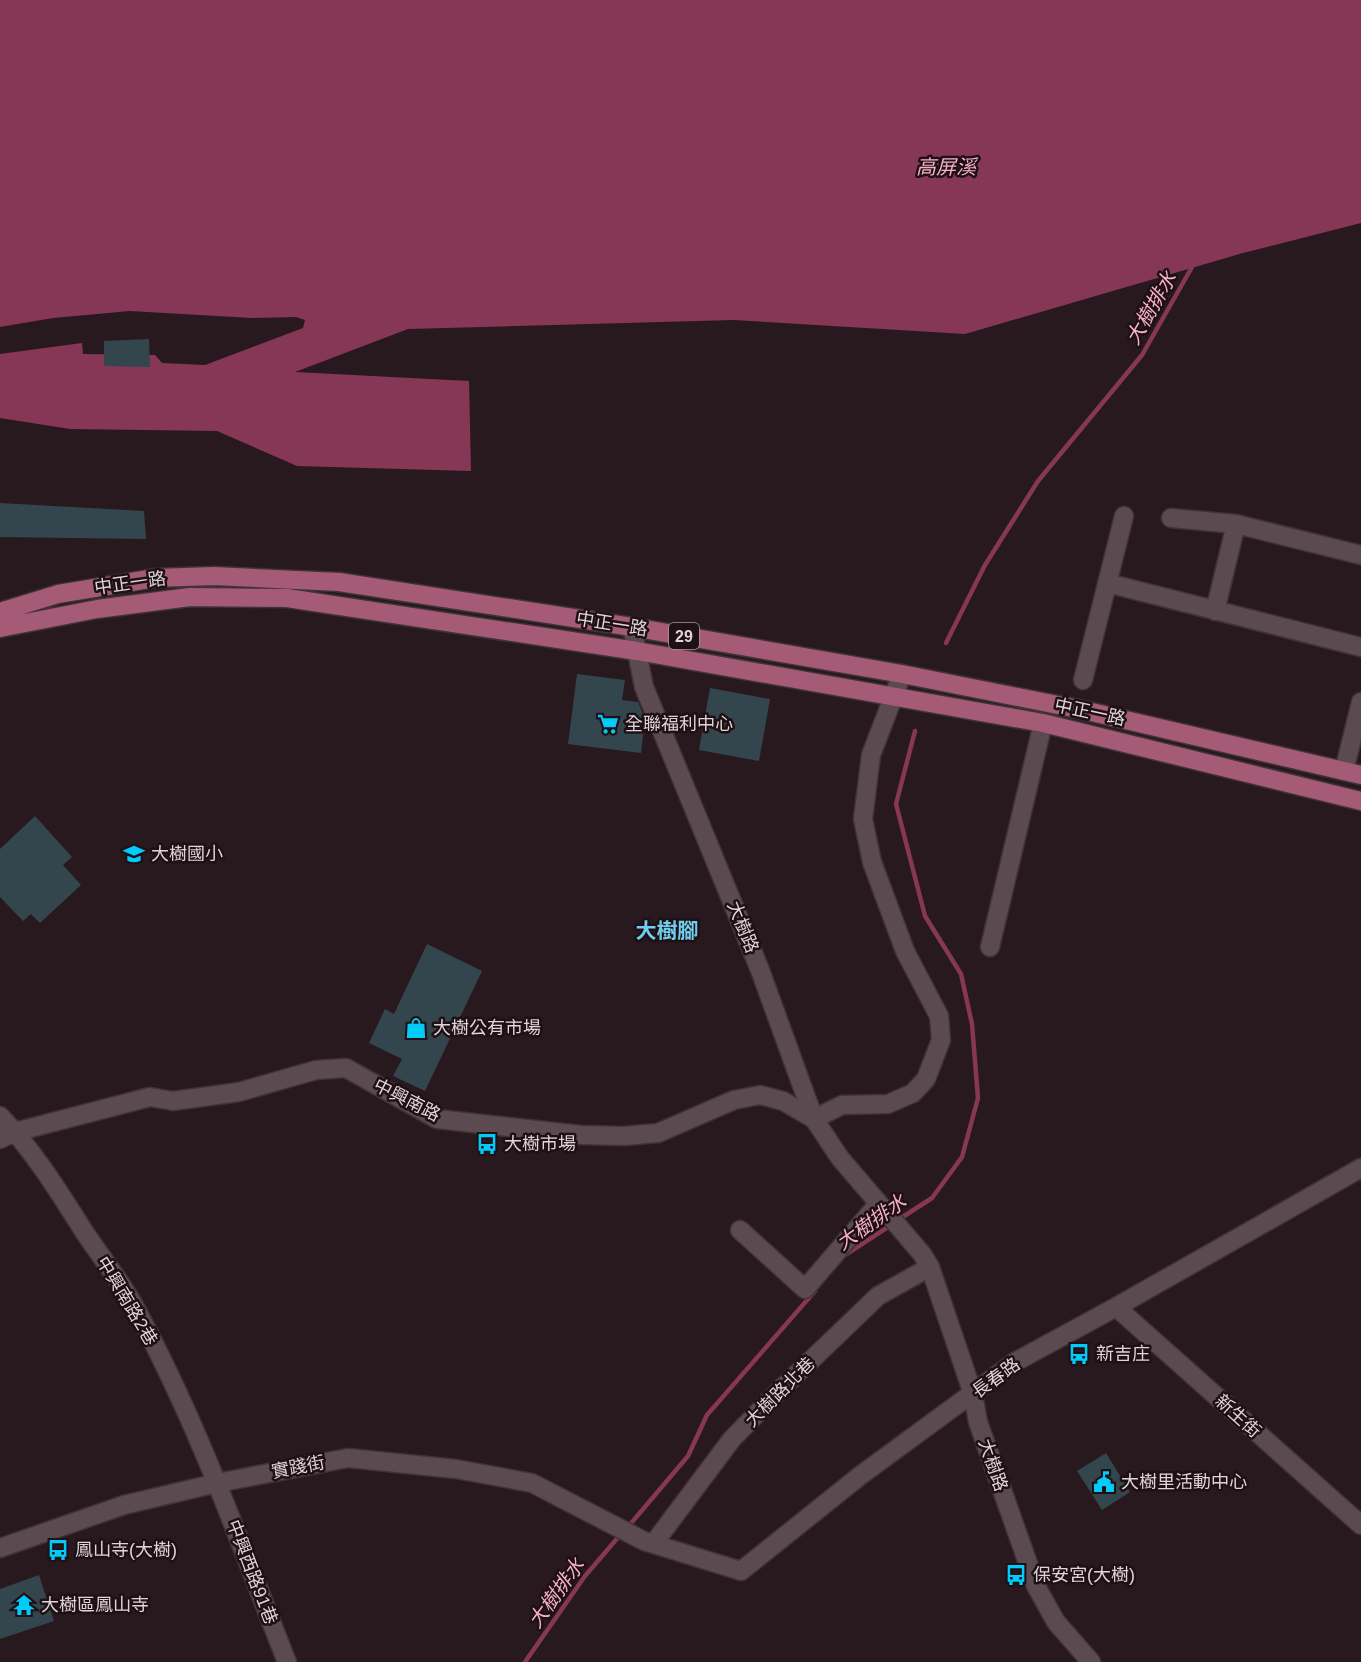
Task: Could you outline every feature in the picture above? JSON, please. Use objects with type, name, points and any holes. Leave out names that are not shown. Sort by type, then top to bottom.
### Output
[{"type":"main road","name":"中正一路","points":[[0,612],[69,592],[154,578],[214,576],[339,582],[632,627],[902,674],[1083,710],[1352,773]]},
{"type":"main road","name":"中正一路","points":[[0,628],[97,609],[190,597],[287,598],[637,651],[1043,723],[1361,801]]},
{"type":"street","points":[[1083,680],[1124,516]]},
{"type":"street","points":[[1172,518],[1236,524],[1361,555]]},
{"type":"street","points":[[1215,610],[1236,524]]},
{"type":"street","points":[[1107,583],[1361,647]]},
{"type":"street","name":"大樹路","points":[[632,627],[644,687],[760,970],[814,1119],[840,1158],[926,1260],[973,1394],[978,1422],[1035,1586],[1056,1622],[1091,1662]]},
{"type":"street","points":[[814,1119],[842,1105],[888,1104],[914,1093],[926,1079],[941,1040],[939,1016],[905,951],[872,862],[863,819],[871,754],[902,674]]},
{"type":"street","points":[[1352,773],[1361,702]]},
{"type":"street","points":[[990,947],[1043,723]]},
{"type":"street","name":"中興南路","points":[[8,1135],[150,1097],[173,1101],[239,1092],[316,1070],[346,1068],[437,1119],[581,1135],[624,1136],[658,1133],[734,1100],[760,1095],[783,1101],[814,1119]]},
{"type":"street","name":"中興南路2巷","points":[[0,1116],[8,1135],[56,1184],[132,1302],[169,1374],[217,1483]]},
{"type":"street","name":"長春路","points":[[649,1542],[741,1571],[861,1475],[1015,1362],[1361,1168]]},
{"type":"street","points":[[740,1230],[805,1289],[881,1207]]},
{"type":"street","name":"大樹路北巷","points":[[649,1542],[732,1439],[878,1296],[926,1260]]},
{"type":"street","name":"新生街","points":[[1116,1307],[1361,1525]]},
{"type":"street","name":"實踐街","points":[[0,1548],[123,1505],[217,1483],[348,1458],[456,1469],[532,1483],[649,1542]]},
{"type":"street","name":"中興西路91巷","points":[[217,1483],[287,1662]]},
{"type":"water","name":"高屏溪","points":[[0,0],[1361,0],[1361,223],[1243,253],[965,334],[733,320],[408,329],[295,372],[469,381],[471,471],[297,466],[217,431],[70,429],[0,418],[0,354],[82,343],[83,354],[155,355],[162,363],[205,365],[303,328],[305,320],[296,317],[252,318],[130,311],[53,318],[0,327]]},
{"type":"building","points":[[149,339],[150,367],[104,366],[104,341]]},
{"type":"building","points":[[0,503],[144,511],[146,539],[0,537]]},
{"type":"building","name":"全聯福利中心","points":[[577,674],[625,680],[622,700],[638,702],[645,719],[641,753],[568,744]]},
{"type":"building","points":[[710,688],[770,699],[759,761],[699,750]]},
{"type":"building","points":[[35,816],[72,857],[63,865],[81,885],[40,923],[31,914],[23,921],[0,897],[0,849]]},
{"type":"building","name":"大樹公有市場","points":[[427,944],[482,971],[425,1091],[393,1076],[402,1059],[369,1043],[385,1009],[394,1014]]},
{"type":"building","name":"大樹里活動中心","points":[[1106,1453],[1130,1492],[1102,1510],[1077,1471]]},
{"type":"building","name":"大樹區鳳山寺","points":[[39,1575],[54,1621],[0,1639],[0,1589]]},
{"type":"waterway","name":"大樹排水","points":[[946,643],[985,565],[1038,481],[1142,355],[1192,267],[1191,263]]},
{"type":"waterway","name":"大樹排水","points":[[898,1220],[932,1198],[962,1157],[978,1098],[972,1024],[961,974],[925,916],[896,804],[915,731]]},
{"type":"waterway","name":"大樹排水","points":[[845,1255],[891,1225]]},
{"type":"waterway","name":"大樹排水","points":[[627,1528],[688,1456],[707,1415],[815,1291]]},
{"type":"waterway","name":"大樹排水","points":[[525,1662],[585,1576],[621,1534]]},
{"type":"place","name":"全聯福利中心","points":[[608,724]]},
{"type":"place","name":"大樹國小","points":[[134,854]]},
{"type":"place","name":"大樹公有市場","points":[[416,1028]]},
{"type":"place","name":"大樹市場","points":[[487,1144]]},
{"type":"place","name":"新吉庄","points":[[1079,1354]]},
{"type":"place","name":"大樹里活動中心","points":[[1104,1482]]},
{"type":"place","name":"鳳山寺(大樹)","points":[[58,1550]]},
{"type":"place","name":"保安宮(大樹)","points":[[1016,1575]]},
{"type":"place","name":"大樹區鳳山寺","points":[[24,1605]]},
{"type":"district","name":"大樹腳","points":[[667,930]]}]
